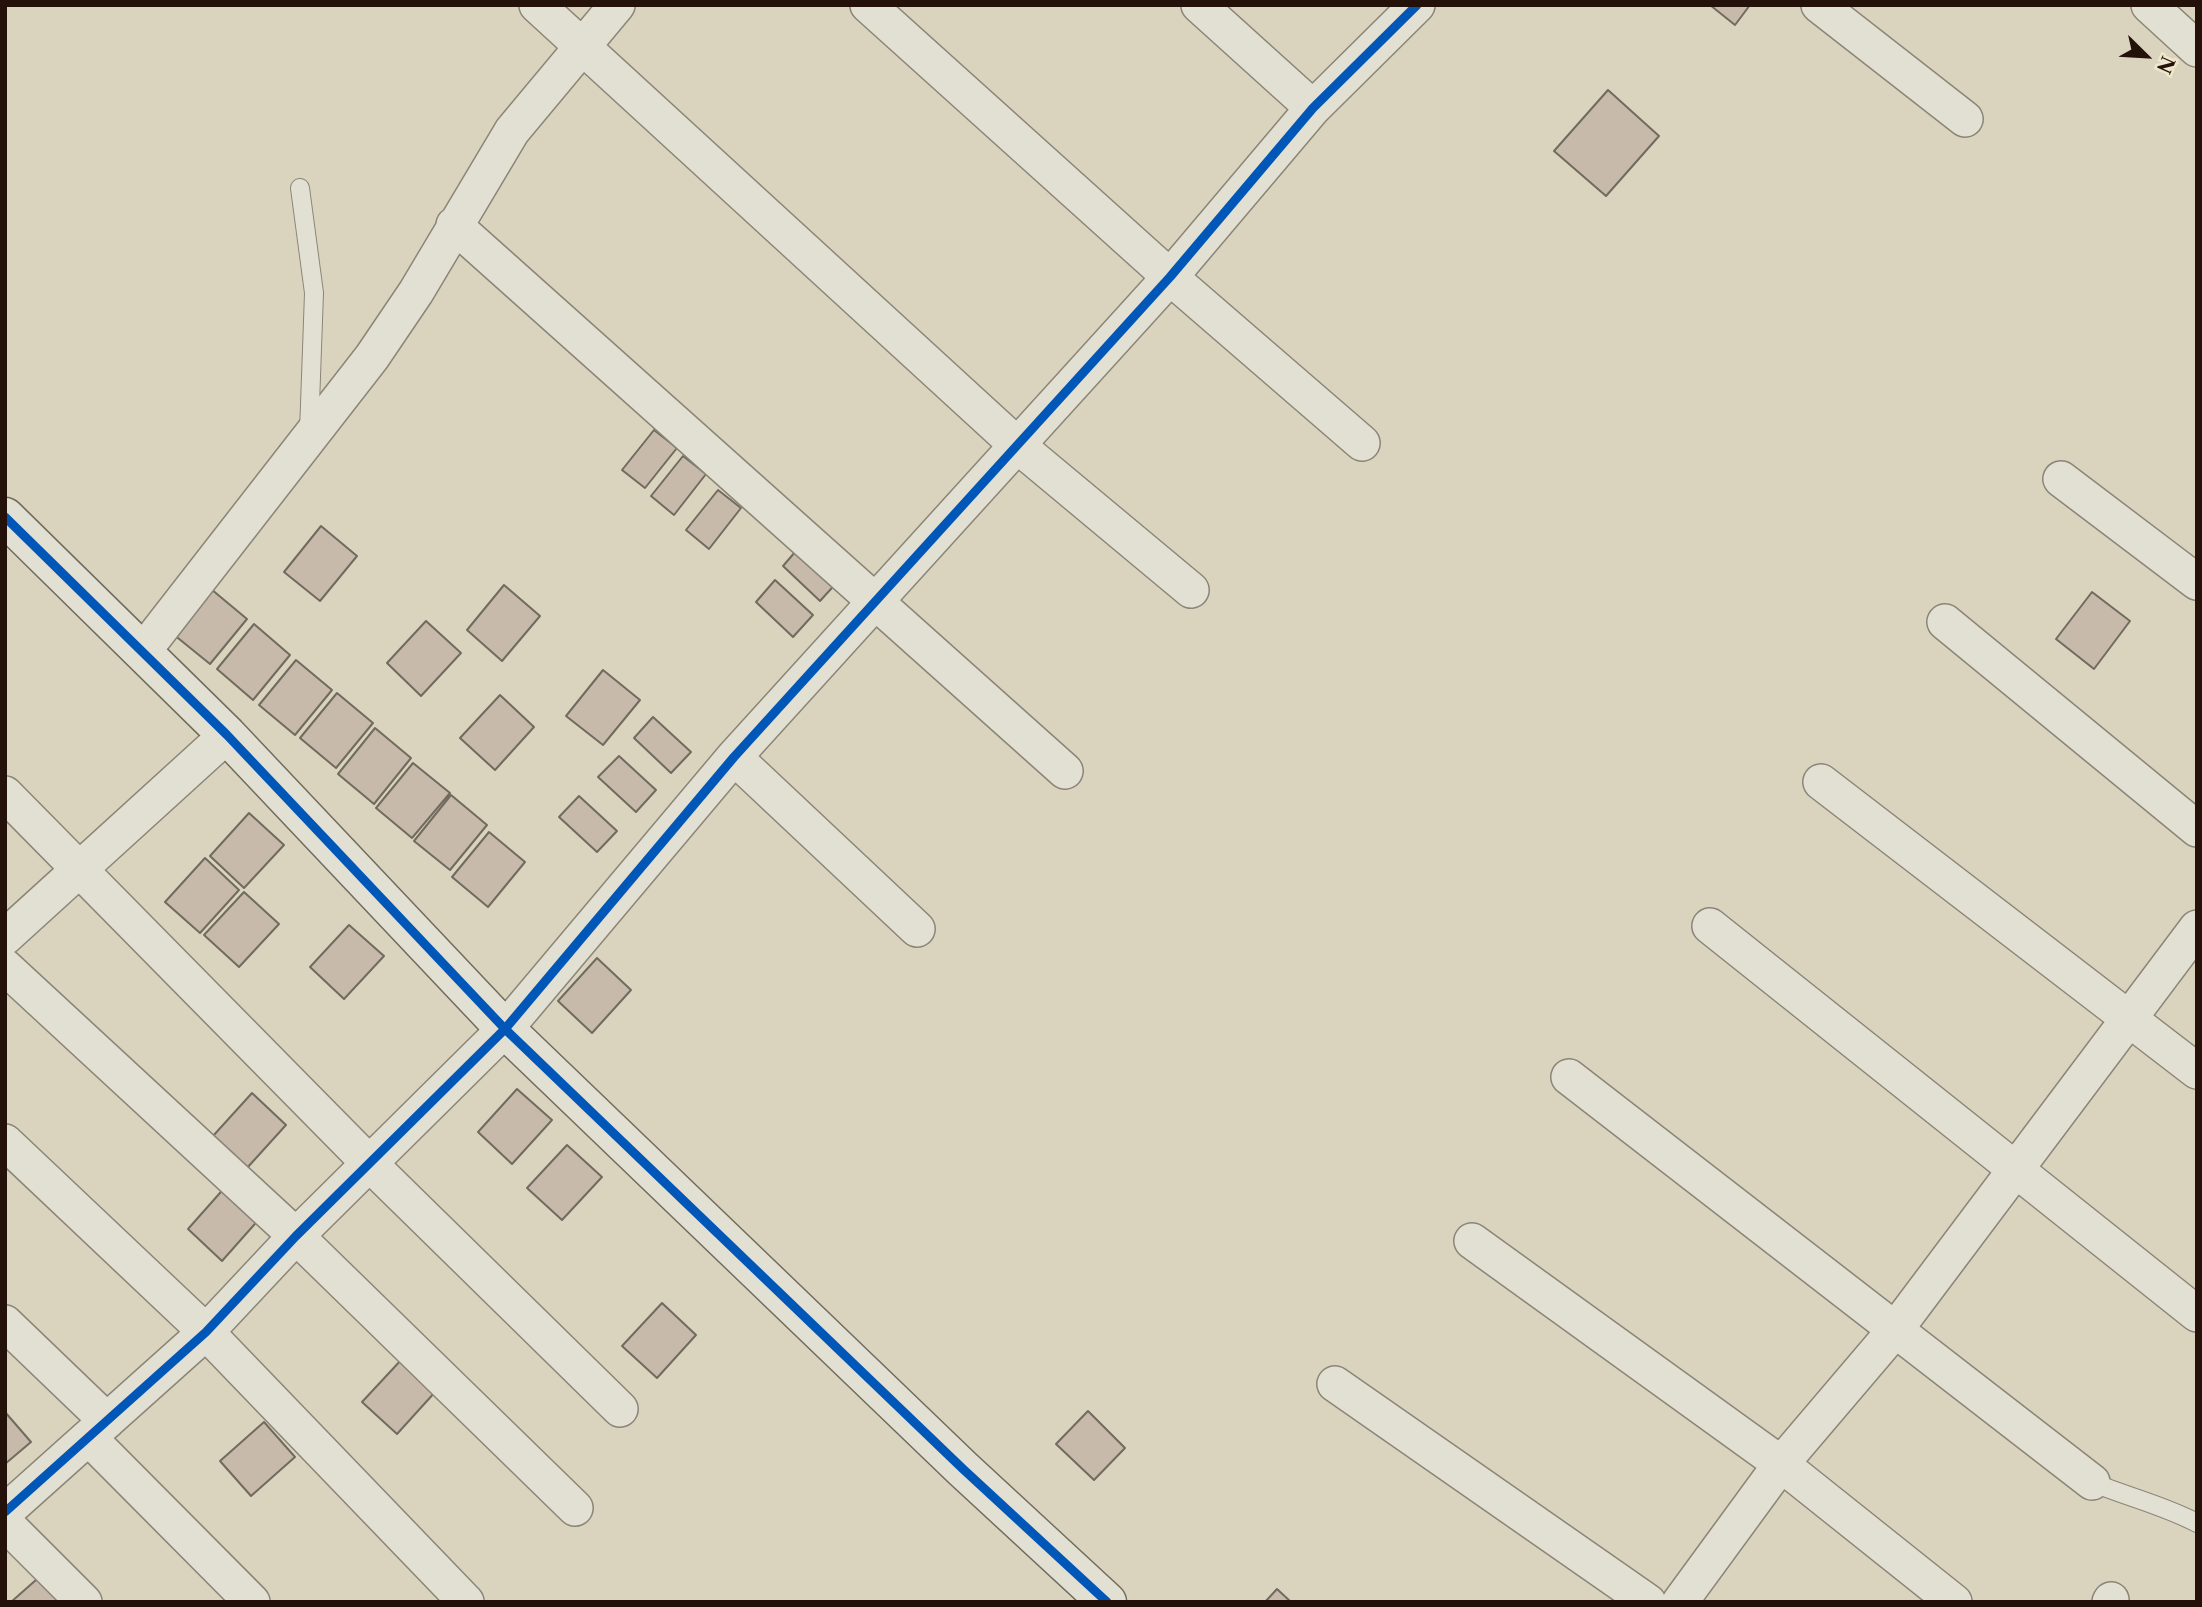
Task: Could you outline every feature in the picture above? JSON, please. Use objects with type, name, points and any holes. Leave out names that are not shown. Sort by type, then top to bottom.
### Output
[{"type":"street","points":[[537,5],[1017,444],[1191,590]]},
{"type":"street","points":[[144,650],[372,357],[416,292],[512,131],[617,5]]},
{"type":"street","points":[[867,5],[1170,277],[1362,443]]},
{"type":"street","points":[[1199,5],[1313,108]]},
{"type":"street","points":[[5,1512],[206,1332],[296,1236],[505,1029],[734,757],[1170,277],[1313,108],[1417,5]]},
{"type":"street","points":[[1819,5],[1965,119]]},
{"type":"street","points":[[2149,5],[2197,49]]},
{"type":"street","points":[[454,225],[1065,771]]},
{"type":"street","points":[[2061,479],[2197,582]]},
{"type":"street","points":[[5,517],[144,650],[505,1029],[962,1469],[1107,1602]]},
{"type":"street","points":[[1945,622],[2197,829]]},
{"type":"street","points":[[5,937],[227,735]]},
{"type":"street","points":[[734,757],[918,929]]},
{"type":"street","points":[[1821,782],[2197,1071]]},
{"type":"street","points":[[5,794],[369,1163],[620,1409]]},
{"type":"street","points":[[1710,926],[2197,1314]]},
{"type":"street","points":[[1680,1602],[1781,1464],[1895,1330],[2013,1168],[2197,928]]},
{"type":"street","points":[[5,967],[296,1236],[575,1508]]},
{"type":"street","points":[[1569,1077],[2092,1482]]},
{"type":"street","points":[[5,1142],[206,1332],[466,1602]]},
{"type":"street","points":[[1472,1241],[1781,1464],[1954,1602]]},
{"type":"street","points":[[5,1323],[252,1602]]},
{"type":"street","points":[[1335,1384],[1648,1602]]},
{"type":"street","points":[[5,1523],[84,1602]]},
{"type":"lane","points":[[300,188],[314,293],[308,438]]},
{"type":"lane","points":[[2092,1482],[2124,1496],[2168,1508],[2197,1523]]},
{"type":"building","points":[[1710,5],[1750,5],[1735,25]]},
{"type":"building","points":[[1608,90],[1659,136],[1606,196],[1554,151]]},
{"type":"building","points":[[654,430],[677,448],[645,488],[622,470]]},
{"type":"building","points":[[683,456],[706,474],[674,515],[651,496]]},
{"type":"building","points":[[718,490],[741,508],[709,549],[686,530]]},
{"type":"building","points":[[321,526],[357,556],[320,601],[284,572]]},
{"type":"building","points":[[802,544],[840,579],[820,601],[783,566]]},
{"type":"building","points":[[775,580],[813,615],[793,637],[756,602]]},
{"type":"building","points":[[504,585],[540,616],[502,661],[467,630]]},
{"type":"building","points":[[211,589],[247,619],[210,664],[173,634]]},
{"type":"building","points":[[2092,592],[2130,621],[2094,669],[2056,639]]},
{"type":"building","points":[[426,621],[461,653],[421,696],[387,663]]},
{"type":"building","points":[[254,624],[290,655],[253,700],[217,669]]},
{"type":"building","points":[[296,660],[332,690],[295,735],[259,705]]},
{"type":"building","points":[[603,670],[640,700],[603,745],[566,716]]},
{"type":"building","points":[[337,693],[373,723],[336,768],[300,738]]},
{"type":"building","points":[[500,695],[534,727],[495,770],[460,738]]},
{"type":"building","points":[[653,717],[691,752],[671,773],[634,738]]},
{"type":"building","points":[[375,728],[411,758],[374,804],[338,774]]},
{"type":"building","points":[[619,756],[656,790],[636,812],[598,777]]},
{"type":"building","points":[[413,763],[450,793],[412,838],[376,808]]},
{"type":"building","points":[[451,795],[487,825],[450,870],[414,841]]},
{"type":"building","points":[[579,796],[617,831],[597,852],[559,817]]},
{"type":"building","points":[[249,813],[284,845],[244,888],[210,856]]},
{"type":"building","points":[[489,832],[525,862],[488,907],[452,877]]},
{"type":"building","points":[[205,858],[239,890],[200,933],[165,902]]},
{"type":"building","points":[[244,892],[279,924],[239,967],[204,935]]},
{"type":"building","points":[[349,925],[384,956],[344,999],[310,967]]},
{"type":"building","points":[[597,958],[631,990],[592,1033],[558,1001]]},
{"type":"building","points":[[517,1089],[552,1120],[512,1164],[478,1132]]},
{"type":"building","points":[[252,1093],[286,1125],[247,1168],[213,1136]]},
{"type":"building","points":[[567,1145],[602,1177],[562,1220],[527,1188]]},
{"type":"building","points":[[227,1185],[261,1217],[222,1261],[188,1229]]},
{"type":"building","points":[[662,1303],[696,1335],[657,1378],[622,1346]]},
{"type":"building","points":[[402,1359],[436,1391],[397,1434],[362,1402]]},
{"type":"building","points":[[1088,1411],[1125,1448],[1094,1480],[1056,1444]]},
{"type":"building","points":[[5,1412],[31,1442],[5,1464]]},
{"type":"building","points":[[264,1422],[295,1457],[251,1496],[220,1461]]},
{"type":"building","points":[[45,1572],[70,1602],[11,1602]]},
{"type":"building","points":[[1277,1589],[1291,1602],[1265,1602]]},
{"type":"cycle path","points":[[5,1512],[206,1332],[296,1236],[505,1029],[734,757],[1170,277],[1313,108],[1417,5]]},
{"type":"cycle path","points":[[5,517],[227,735],[505,1029],[963,1469],[1107,1602]]}]
